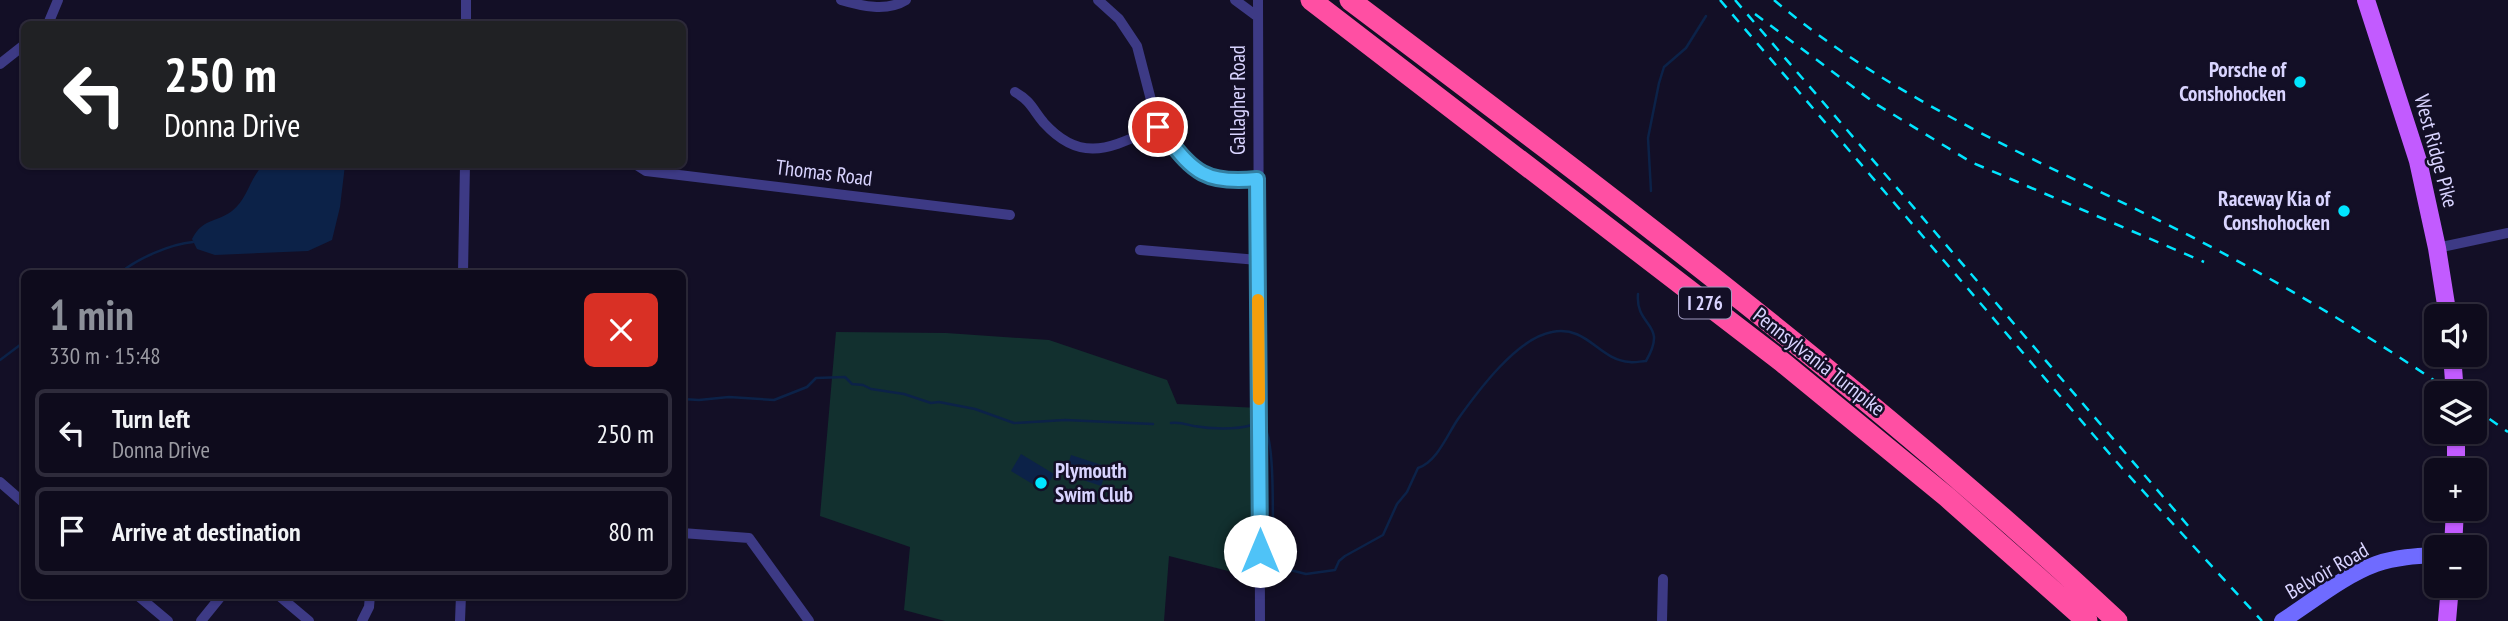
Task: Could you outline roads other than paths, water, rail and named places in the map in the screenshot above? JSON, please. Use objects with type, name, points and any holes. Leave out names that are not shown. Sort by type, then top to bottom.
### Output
[{"type":"highway","name":"Pennsylvania Turnpike","points":[[1311,0],[1781,361],[1947,497],[2087,621]]},
{"type":"highway","name":"Pennsylvania Turnpike","points":[[1350,0],[1627,209],[1874,407],[1995,509],[2118,621]]},
{"type":"main road","name":"West Ridge Pike","points":[[2370,1],[2408,126],[2437,248],[2446,304]]},
{"type":"main road","points":[[2447,621],[2449,598]]},
{"type":"street","points":[[50,21],[58,0]]},
{"type":"street","points":[[466,0],[466,21]]},
{"type":"street","points":[[841,0],[857,5],[883,7],[905,0]]},
{"type":"street","points":[[1098,0],[1119,19],[1137,46],[1158,127],[1189,165],[1208,177],[1232,181],[1257,179]]},
{"type":"street","points":[[1235,0],[1258,18]]},
{"type":"street","name":"Gallagher Road","points":[[1258,0],[1260,621]]},
{"type":"street","points":[[0,64],[21,47]]},
{"type":"street","points":[[1015,92],[1028,99],[1038,116],[1056,136],[1079,149],[1111,147],[1158,127]]},
{"type":"street","points":[[463,270],[465,168]]},
{"type":"street","name":"Thomas Road","points":[[641,168],[646,171],[1010,215]]},
{"type":"street","points":[[2437,248],[2508,233]]},
{"type":"street","points":[[1140,250],[1258,260]]},
{"type":"street","points":[[0,482],[21,500]]},
{"type":"street","points":[[686,533],[749,538],[810,621]]},
{"type":"street","name":"Belvoir Road","points":[[2286,619],[2376,564],[2424,556]]},
{"type":"street","points":[[1662,621],[1663,579]]},
{"type":"street","points":[[142,599],[168,621]]},
{"type":"street","points":[[201,621],[219,599]]},
{"type":"street","points":[[283,599],[309,621]]},
{"type":"street","points":[[362,621],[370,599]]},
{"type":"street","points":[[460,621],[461,599]]},
{"type":"water","points":[[261,168],[345,168],[340,207],[332,240],[308,251],[215,255],[197,249],[192,239],[196,232],[205,224],[232,211]]},
{"type":"water","points":[[1021,454],[1054,474],[1044,491],[1011,471]]},
{"type":"water","points":[[1071,455],[1108,467],[1101,486],[1065,474]]},
{"type":"waterway","points":[[1651,191],[1648,138],[1664,67],[1686,48],[1706,16]]},
{"type":"waterway","points":[[124,270],[155,253],[193,242]]},
{"type":"waterway","points":[[1264,427],[1268,435],[1273,488],[1273,556],[1278,567],[1306,574],[1335,570],[1345,556],[1383,535],[1418,468],[1436,454],[1458,419],[1499,367],[1525,344],[1539,336],[1564,331],[1575,333],[1619,360],[1646,361],[1654,339],[1638,305],[1638,294]]},
{"type":"waterway","points":[[0,360],[21,344]]},
{"type":"waterway","points":[[686,399],[729,397],[774,400],[807,387],[816,378],[845,377],[852,384],[904,394],[931,403],[975,409],[1014,423],[1065,420],[1153,424]]},
{"type":"waterway","points":[[1171,423],[1215,428],[1252,425]]},
{"type":"railway","points":[[1720,0],[2121,467],[2262,621]]},
{"type":"railway","points":[[1735,0],[2190,528]]},
{"type":"railway","points":[[1774,0],[1822,37],[1924,103],[2196,239],[2328,312],[2435,381]]},
{"type":"railway","points":[[1755,14],[1876,104],[1971,162],[2204,262]]},
{"type":"railway","points":[[2487,417],[2508,432]]},
{"type":"place","name":"Porsche of Conshohocken","points":[[2300,82]]},
{"type":"place","name":"Raceway Kia of Conshohocken","points":[[2344,211]]},
{"type":"place","name":"Plymouth Swim Club","points":[[1041,483]]}]
